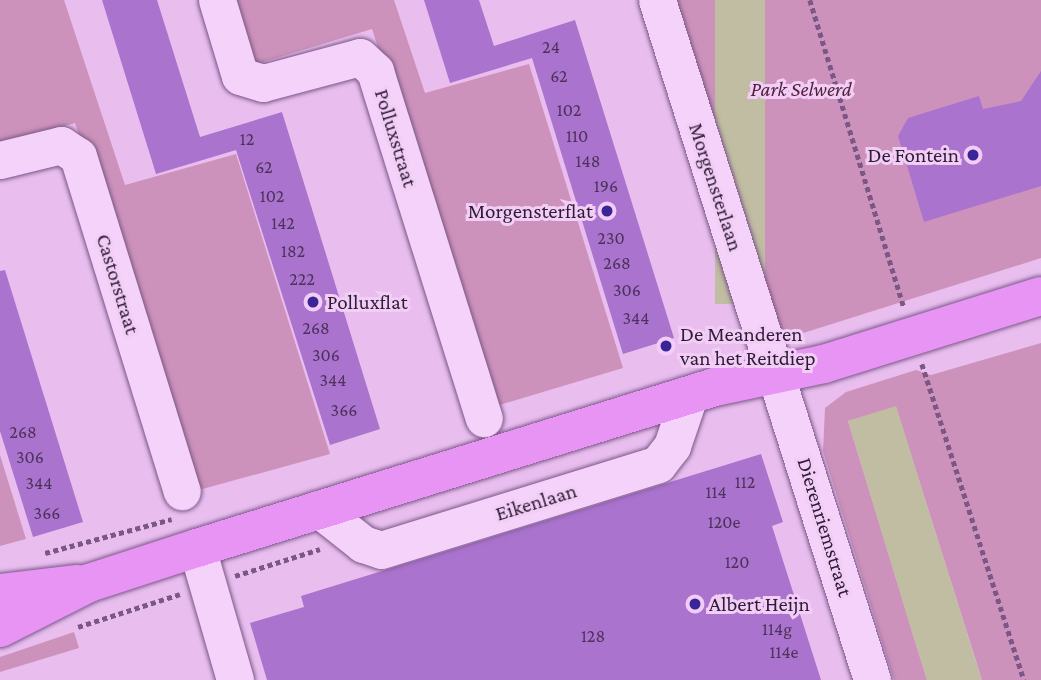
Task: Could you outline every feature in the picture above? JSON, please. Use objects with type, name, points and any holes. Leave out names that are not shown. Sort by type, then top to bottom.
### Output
[{"type":"main road","points":[[0,628],[89,583],[197,548],[332,519],[689,396],[824,363],[1041,296]]},
{"type":"main road","points":[[0,593],[89,583]]},
{"type":"street","name":"Polluxstraat","points":[[216,0],[240,76],[263,83],[360,57],[374,71],[484,418]]},
{"type":"street","name":"Morgensterlaan","points":[[657,0],[777,373]]},
{"type":"street","name":"Castorstraat","points":[[0,160],[61,145],[78,156],[182,491]]},
{"type":"street","name":"Dierenriemstraat","points":[[777,373],[872,680]]},
{"type":"street","name":"Eikenlaan","points":[[332,519],[363,544],[381,550],[658,464],[672,446],[689,396]]},
{"type":"street","points":[[197,548],[207,585],[212,637],[235,680]]},
{"type":"path","points":[[810,0],[907,316]]},
{"type":"path","points":[[919,355],[1024,680]]},
{"type":"path","points":[[73,628],[321,549],[332,519]]},
{"type":"green space","points":[[0,0],[64,0],[125,185],[236,154],[330,454],[199,490],[75,123],[0,144]]},
{"type":"green space","points":[[233,0],[394,0],[425,93],[529,64],[623,368],[496,406],[372,29],[253,65]]},
{"type":"green space","name":"Park Selwerd","points":[[669,0],[1041,0],[1041,258],[778,341]]},
{"type":"green space","points":[[1041,343],[1041,680],[982,680],[896,407],[848,421],[927,680],[894,680],[823,451],[825,408],[846,392],[916,370],[931,375]]},
{"type":"green space","points":[[0,455],[26,539],[0,546]]},
{"type":"green space","points":[[74,632],[79,648],[0,672],[0,657]]},
{"type":"shaded area","points":[[715,0],[765,0],[765,304],[715,304]]},
{"type":"shaded area","points":[[896,406],[982,680],[927,680],[914,639],[848,421]]},
{"type":"building","name":"Polluxflat","points":[[102,0],[157,0],[200,137],[282,112],[380,429],[330,445],[236,150],[156,174]]},
{"type":"building","name":"Morgensterflat","points":[[424,0],[479,0],[494,46],[575,20],[674,338],[623,354],[532,58],[450,83]]},
{"type":"building","name":"De Fontein","points":[[1041,71],[1041,186],[924,222],[898,136],[908,118],[979,96],[983,109],[1021,101]]},
{"type":"building","points":[[5,270],[83,522],[33,537],[0,431],[0,271]]},
{"type":"building","points":[[761,454],[783,522],[772,526],[821,680],[267,680],[250,623],[304,607],[301,596]]},
{"type":"place","name":"De Fontein","points":[[973,155]]},
{"type":"place","name":"Morgensterflat","points":[[607,211]]},
{"type":"place","name":"Polluxflat","points":[[313,302]]},
{"type":"place","name":"De Meanderen van het Reitdiep","points":[[666,346]]},
{"type":"place","name":"Albert Heijn","points":[[695,604]]}]
